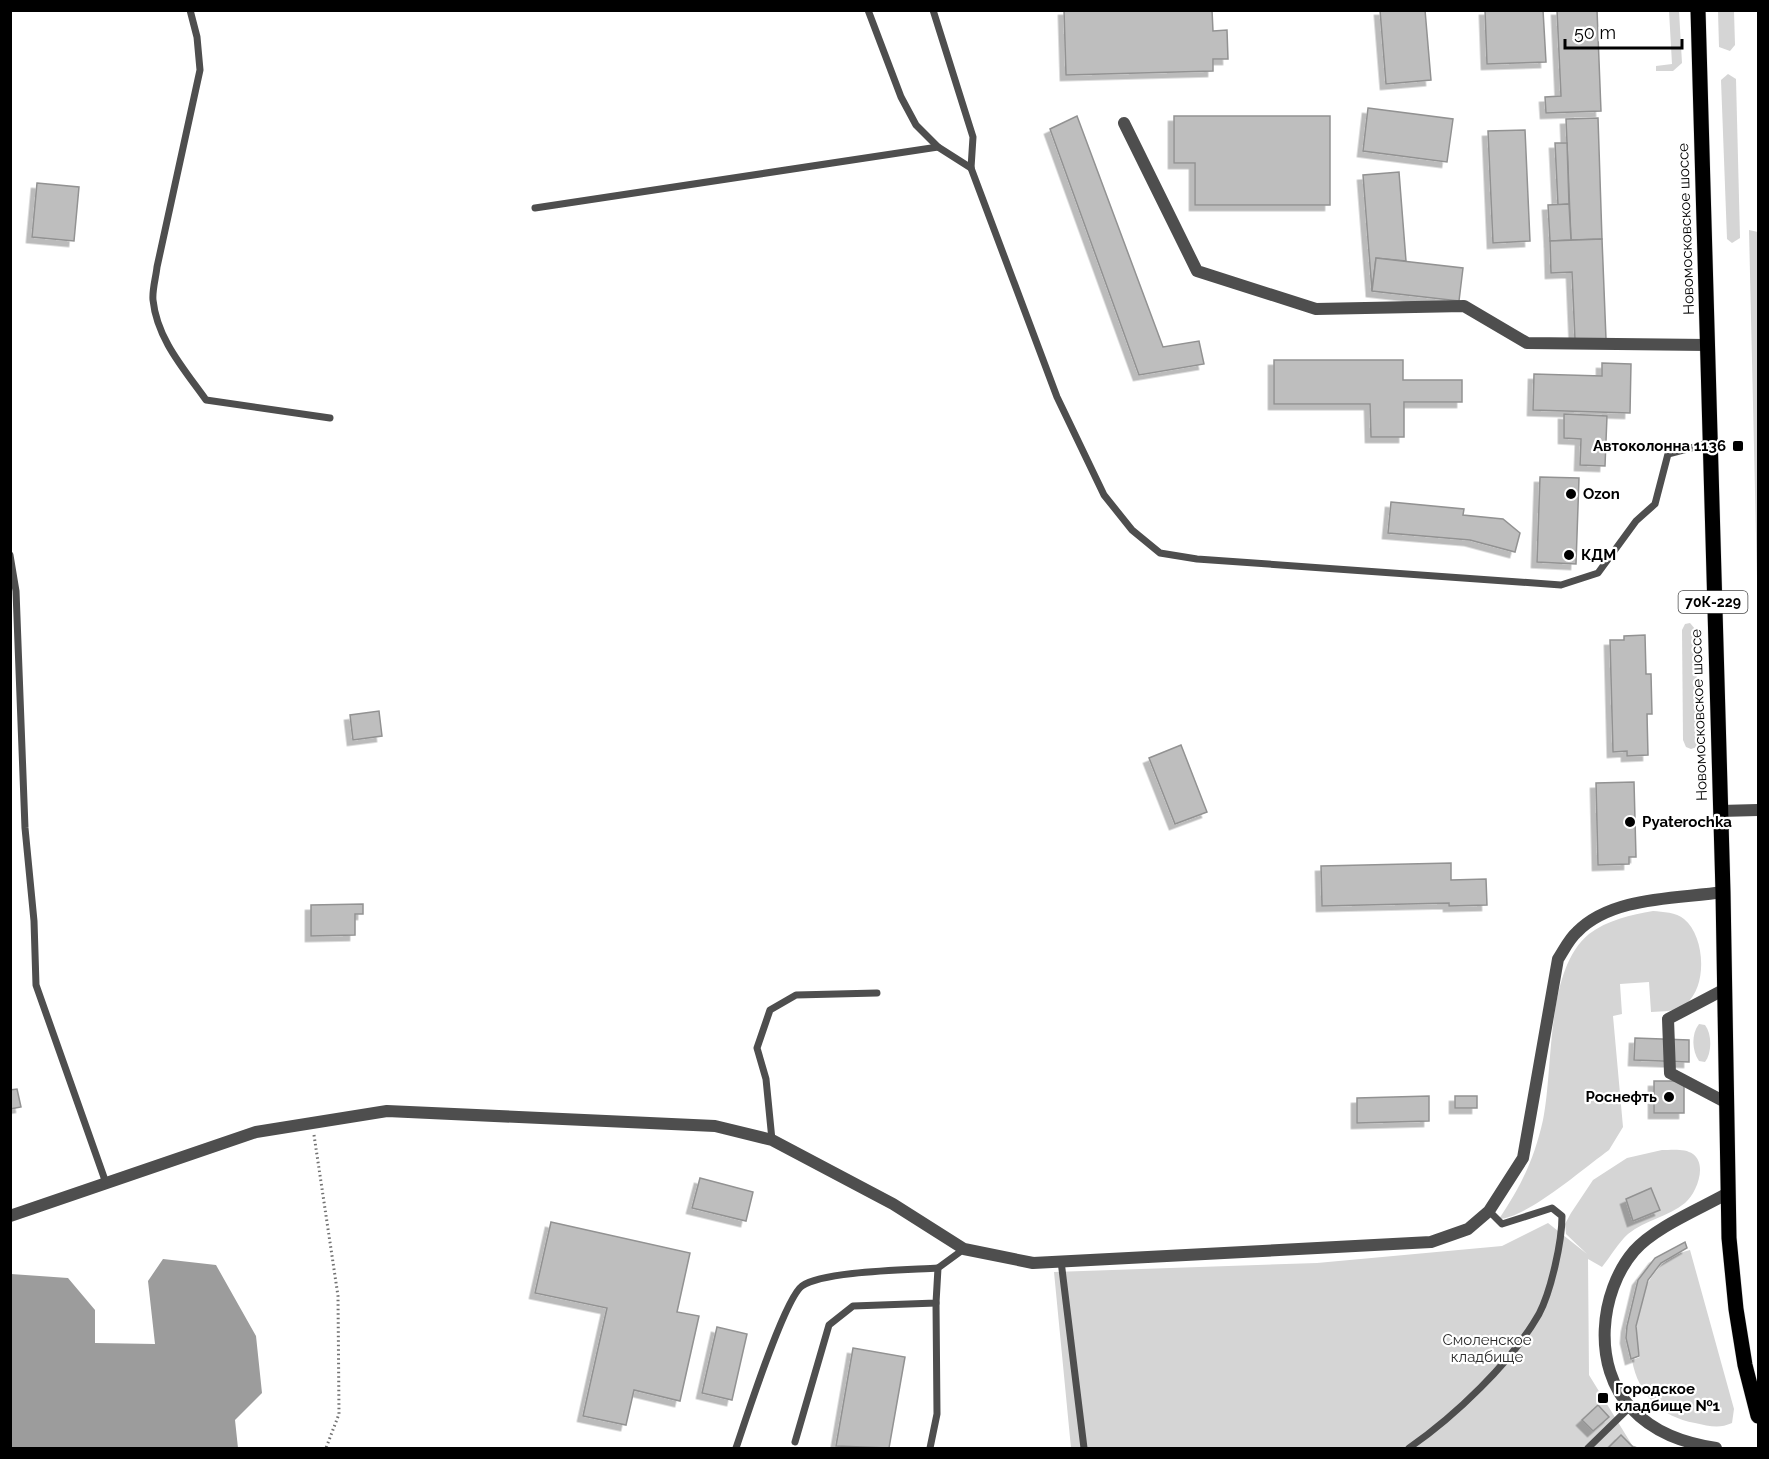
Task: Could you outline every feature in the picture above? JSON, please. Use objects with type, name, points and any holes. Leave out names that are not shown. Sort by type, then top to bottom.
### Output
[{"type":"main road","name":"Новомосковское шоссе","points":[[1698,10],[1723,892],[1729,1238],[1736,1309],[1745,1365],[1758,1416]]},
{"type":"street","points":[[1124,123],[1197,271],[1316,309],[1464,306],[1527,343],[1707,345]]},
{"type":"street","points":[[1720,811],[1758,810]]},
{"type":"street","points":[[10,1216],[256,1132],[387,1111],[581,1118],[715,1126],[772,1140],[893,1204],[964,1249],[1033,1263],[1431,1242],[1468,1229],[1489,1211],[1523,1158],[1558,959],[1577,932],[1598,916],[1626,906],[1723,892]]},
{"type":"street","points":[[1725,989],[1668,1019],[1670,1073],[1727,1103]]},
{"type":"street","points":[[1716,1449],[1690,1444],[1665,1434],[1630,1407],[1618,1390],[1606,1355],[1606,1319],[1615,1283],[1634,1250],[1648,1238],[1728,1193]]},
{"type":"lane","points":[[190,10],[200,70],[157,267],[153,298],[158,321],[168,346],[206,400],[330,418]]},
{"type":"lane","points":[[868,10],[901,97],[916,125],[938,147],[971,168]]},
{"type":"lane","points":[[933,10],[973,137],[971,168],[1057,397],[1104,495],[1132,530],[1160,553],[1197,559],[1561,585],[1598,573],[1636,521],[1655,504],[1668,454],[1710,443]]},
{"type":"lane","points":[[535,208],[938,147]]},
{"type":"lane","points":[[10,555],[16,591],[25,828],[34,921],[36,985],[106,1183]]},
{"type":"lane","points":[[772,1140],[765,1079],[757,1048],[770,1010],[796,995],[878,993]]},
{"type":"lane","points":[[1409,1449],[1438,1429],[1496,1371],[1539,1313],[1562,1240],[1562,1216],[1552,1208],[1502,1224],[1489,1211]]},
{"type":"lane","points":[[736,1449],[789,1305],[801,1287],[826,1277],[938,1268],[964,1249]]},
{"type":"lane","points":[[1061,1261],[1084,1449]]},
{"type":"lane","points":[[930,1449],[937,1414],[938,1268]]},
{"type":"lane","points":[[795,1442],[829,1325],[853,1306],[936,1303]]},
{"type":"lane","points":[[1588,1449],[1630,1407]]},
{"type":"path","points":[[312,1122],[338,1296],[339,1414],[326,1449]]},
{"type":"green space","points":[[1669,11],[1679,11],[1682,63],[1673,71],[1656,71],[1656,66],[1672,64]]},
{"type":"green space","points":[[1718,11],[1734,11],[1735,45],[1730,51],[1719,47]]},
{"type":"green space","points":[[1728,74],[1736,79],[1740,238],[1732,243],[1727,239],[1721,80]]},
{"type":"green space","points":[[1749,230],[1758,232],[1758,622]]},
{"type":"green space","points":[[1690,623],[1695,629],[1699,741],[1697,747],[1691,749],[1686,747],[1683,740],[1682,630],[1685,624]]},
{"type":"green space","points":[[1653,911],[1681,917],[1691,927],[1696,937],[1700,949],[1701,974],[1693,996],[1686,1004],[1678,1008],[1651,1012],[1649,982],[1620,984],[1622,1014],[1613,1016],[1623,1127],[1609,1150],[1571,1179],[1524,1210],[1499,1219],[1526,1172],[1543,1120],[1558,995],[1565,971],[1575,950],[1589,934],[1604,925],[1628,916]]},
{"type":"green space","points":[[1699,1024],[1705,1025],[1710,1038],[1709,1054],[1705,1062],[1699,1061],[1694,1048],[1694,1037]]},
{"type":"green space","name":"Смоленское кладбище","points":[[1662,1150],[1686,1151],[1697,1159],[1700,1165],[1699,1179],[1689,1199],[1678,1208],[1628,1234],[1602,1267],[1588,1259],[1589,1375],[1632,1445],[1639,1448],[1071,1448],[1054,1272],[1317,1263],[1502,1246],[1548,1223],[1587,1254],[1566,1234],[1565,1224],[1593,1180],[1627,1158]]},
{"type":"green space","points":[[1690,1250],[1734,1409],[1732,1423],[1723,1426],[1709,1426],[1683,1420],[1662,1409],[1646,1393],[1635,1372],[1632,1360],[1640,1357],[1637,1341],[1639,1308],[1651,1278],[1674,1256]]},
{"type":"shaded area","points":[[163,1259],[216,1265],[256,1336],[262,1393],[235,1420],[238,1448],[11,1448],[11,1274],[68,1278],[95,1310],[95,1343],[155,1344],[148,1281]]},
{"type":"building","points":[[1064,10],[1212,10],[1213,31],[1227,30],[1228,59],[1213,59],[1213,71],[1066,75]]},
{"type":"building","points":[[1380,10],[1425,10],[1431,80],[1386,84]]},
{"type":"building","points":[[1485,10],[1543,10],[1546,62],[1487,64]]},
{"type":"building","points":[[1557,10],[1597,10],[1601,111],[1546,113],[1545,97],[1561,96]]},
{"type":"building","points":[[1368,108],[1453,119],[1447,162],[1363,151]]},
{"type":"building","points":[[1077,116],[1163,347],[1199,341],[1204,364],[1139,375],[1050,129]]},
{"type":"building","points":[[1174,116],[1330,116],[1330,205],[1195,205],[1195,163],[1174,163]]},
{"type":"building","points":[[1598,118],[1602,239],[1571,240],[1566,119]]},
{"type":"building","points":[[1525,130],[1530,241],[1493,243],[1488,131]]},
{"type":"building","points":[[1555,143],[1567,143],[1569,204],[1558,205]]},
{"type":"building","points":[[1399,172],[1406,261],[1376,258],[1372,291],[1363,175]]},
{"type":"building","points":[[37,183],[79,187],[74,241],[32,237]]},
{"type":"building","points":[[1569,204],[1571,240],[1550,241],[1548,205]]},
{"type":"building","points":[[1602,239],[1606,339],[1575,340],[1572,272],[1551,273],[1550,241]]},
{"type":"building","points":[[1376,258],[1463,268],[1459,301],[1372,291]]},
{"type":"building","points":[[1274,360],[1403,360],[1403,380],[1462,380],[1462,402],[1404,402],[1404,437],[1371,437],[1370,404],[1274,404]]},
{"type":"building","points":[[1602,363],[1631,364],[1630,413],[1533,410],[1534,374],[1602,376]]},
{"type":"building","points":[[1564,414],[1607,416],[1605,466],[1580,465],[1581,439],[1564,438]]},
{"type":"building","points":[[1540,477],[1579,478],[1576,564],[1537,562]]},
{"type":"building","points":[[1391,502],[1464,509],[1463,515],[1503,519],[1520,533],[1515,552],[1470,540],[1388,533]]},
{"type":"building","points":[[1645,635],[1646,674],[1651,674],[1652,714],[1647,714],[1648,755],[1627,756],[1627,751],[1613,752],[1610,640],[1624,640],[1624,636]]},
{"type":"building","points":[[379,711],[382,736],[353,740],[350,715]]},
{"type":"building","points":[[1181,745],[1207,812],[1175,824],[1149,758]]},
{"type":"building","points":[[1634,782],[1636,857],[1629,857],[1629,864],[1598,865],[1596,783]]},
{"type":"building","points":[[1451,863],[1451,880],[1486,879],[1487,905],[1449,906],[1449,903],[1322,906],[1321,866]]},
{"type":"building","points":[[363,904],[363,914],[355,914],[355,935],[311,936],[311,905]]},
{"type":"building","points":[[1635,1038],[1689,1040],[1689,1062],[1634,1060]]},
{"type":"building","name":"Роснефть","points":[[1654,1081],[1684,1081],[1684,1113],[1654,1113]]},
{"type":"building","points":[[17,1089],[21,1107],[10,1109],[10,1090]]},
{"type":"building","points":[[1429,1096],[1429,1121],[1357,1123],[1357,1098]]},
{"type":"building","points":[[1455,1096],[1477,1096],[1477,1108],[1455,1108]]},
{"type":"building","points":[[700,1178],[753,1192],[746,1221],[692,1208]]},
{"type":"building","points":[[1651,1188],[1660,1210],[1633,1221],[1626,1199]]},
{"type":"building","points":[[551,1222],[690,1253],[677,1312],[699,1316],[680,1401],[634,1390],[626,1425],[583,1416],[607,1308],[535,1293]]},
{"type":"building","points":[[1685,1242],[1687,1248],[1661,1263],[1648,1280],[1636,1326],[1639,1356],[1631,1359],[1626,1338],[1627,1326],[1638,1280],[1655,1258]]},
{"type":"building","points":[[717,1327],[747,1334],[732,1400],[702,1393]]},
{"type":"building","points":[[853,1348],[905,1357],[889,1448],[836,1446]]},
{"type":"building","points":[[1598,1405],[1609,1417],[1593,1431],[1582,1420]]},
{"type":"building","points":[[1621,1435],[1633,1447],[1638,1448],[1608,1448]]},
{"type":"place","name":"Автоколонна 1136","points":[[1738,446]]},
{"type":"place","name":"Ozon","points":[[1571,494]]},
{"type":"place","name":"КДМ","points":[[1569,555]]},
{"type":"place","name":"Pyaterochka","points":[[1630,822]]},
{"type":"place","name":"Роснефть","points":[[1669,1097]]},
{"type":"place","name":"Городское кладбище №1","points":[[1603,1398]]}]
